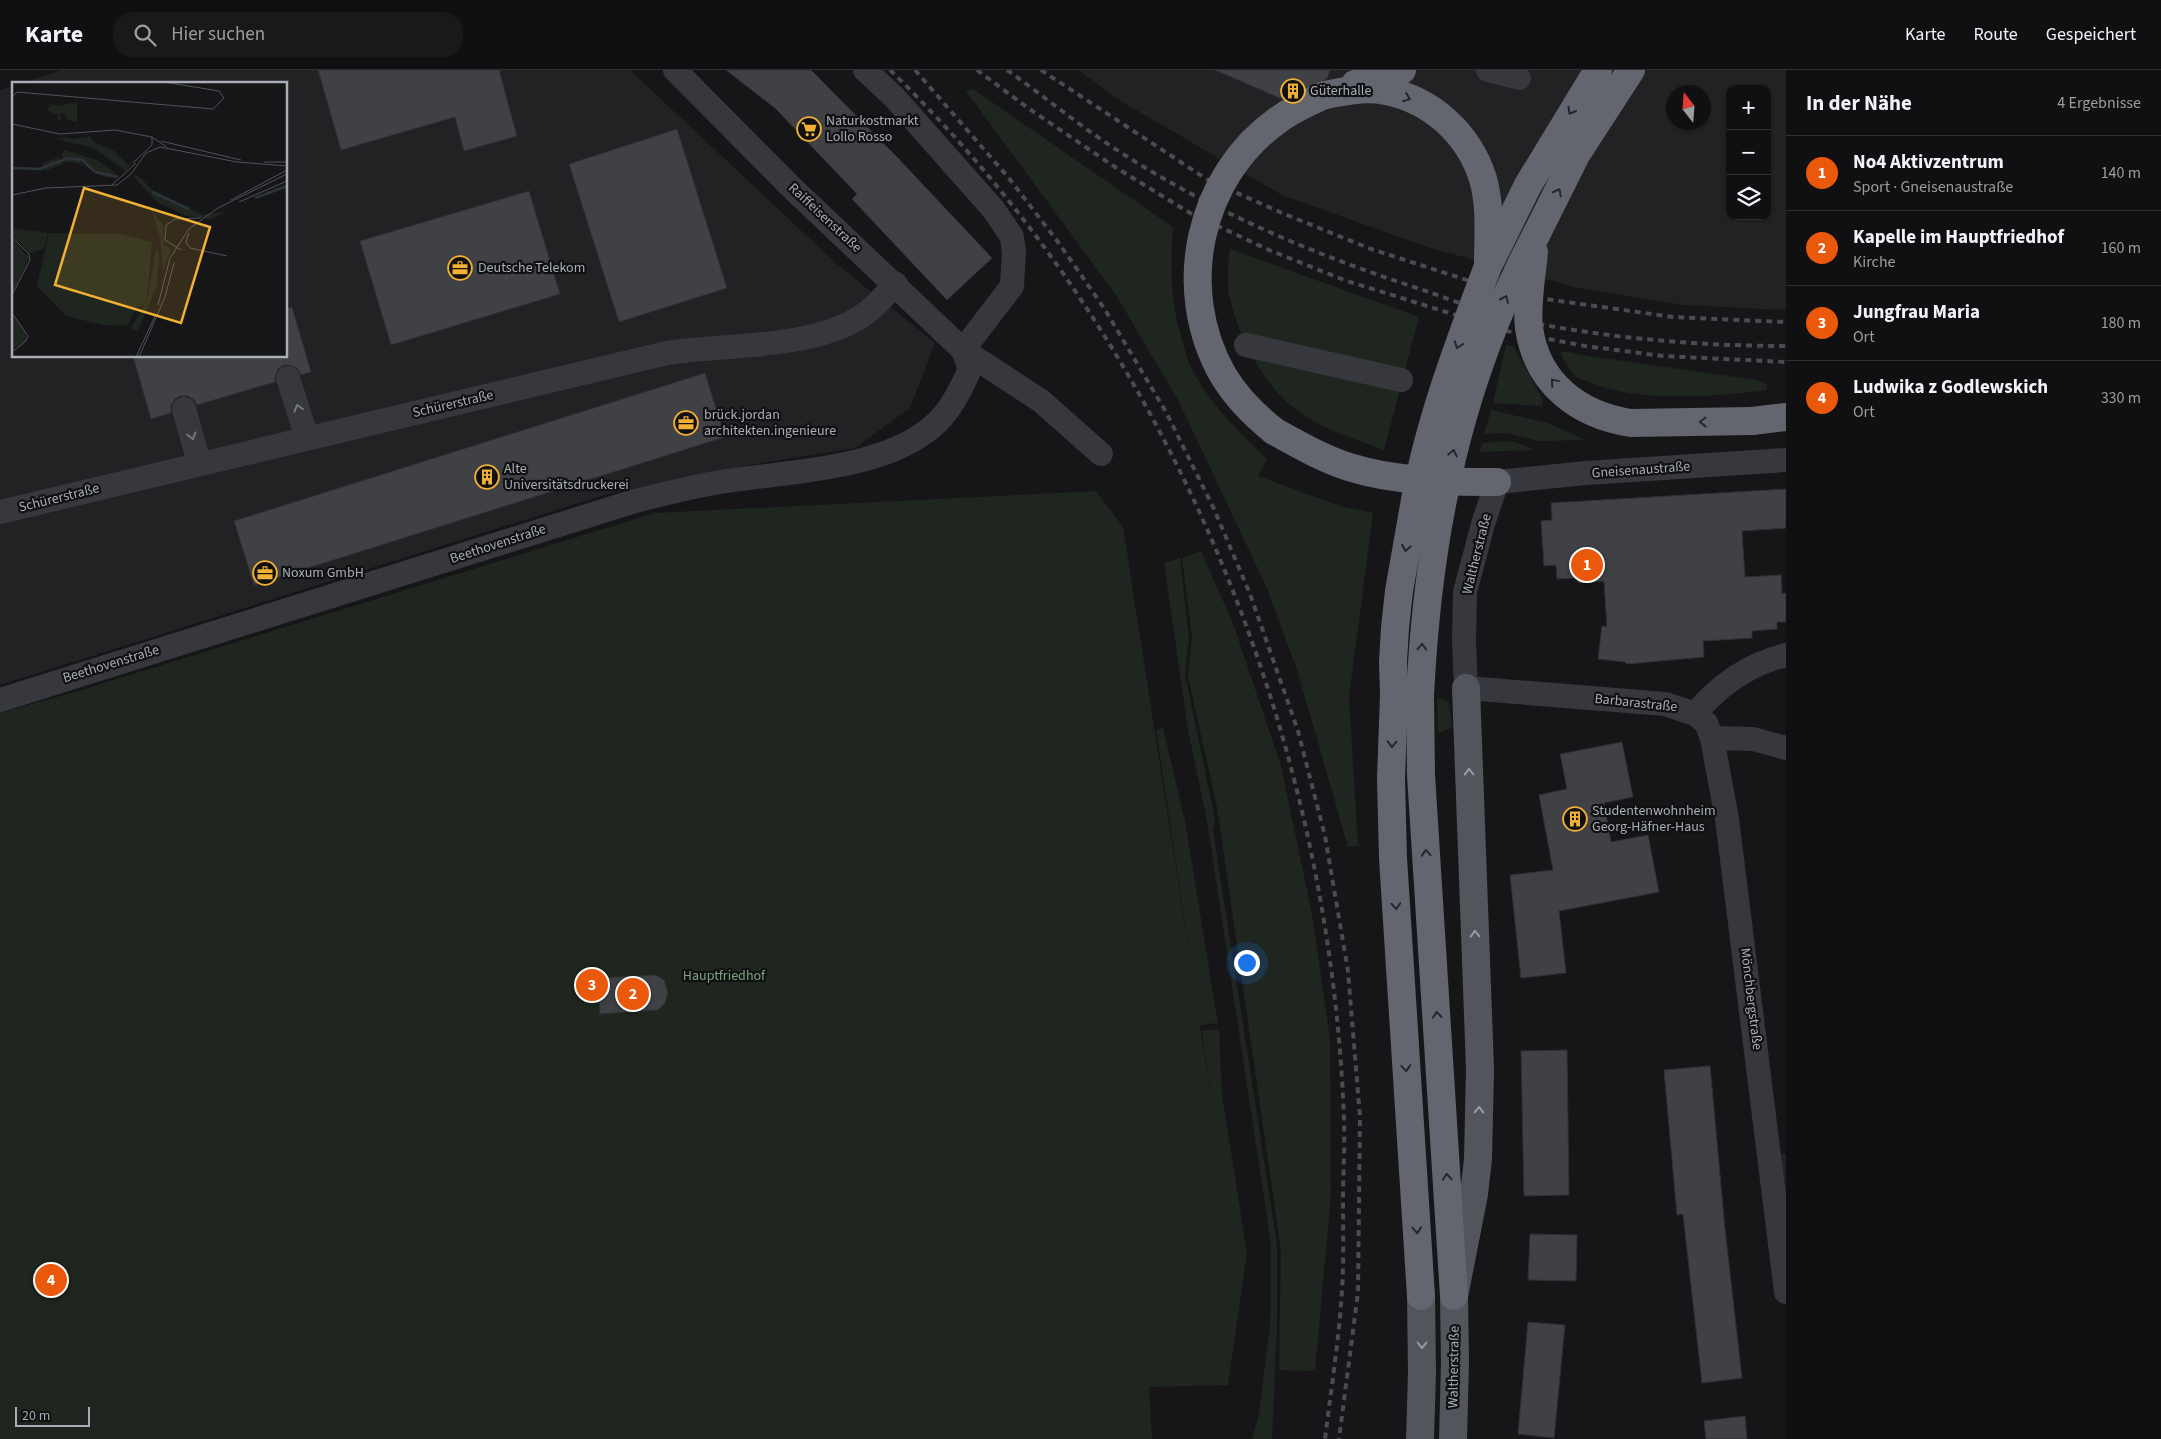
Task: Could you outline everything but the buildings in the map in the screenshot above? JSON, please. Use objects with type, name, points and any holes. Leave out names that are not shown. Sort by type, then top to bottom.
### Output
[{"type":"highway","points":[[1402,70],[1325,95],[1301,106],[1278,120],[1257,137],[1239,156],[1224,178],[1212,202],[1204,228],[1198,254],[1199,304],[1212,353],[1224,375],[1254,415],[1274,431],[1311,451],[1350,467],[1404,478],[1497,482]]},
{"type":"highway","points":[[1454,1296],[1421,775],[1407,695],[1393,661],[1399,591],[1422,465],[1437,406],[1488,266],[1528,185],[1598,70]]},
{"type":"highway","points":[[1421,1296],[1393,858],[1391,779],[1407,695],[1423,632],[1440,506],[1455,443],[1473,382],[1495,322],[1521,264],[1576,156],[1631,70]]},
{"type":"highway","points":[[1325,95],[1358,90],[1385,91],[1423,104],[1440,115],[1454,128],[1476,161],[1483,180],[1487,199],[1488,266]]},
{"type":"highway","points":[[1536,235],[1529,328],[1539,360],[1547,375],[1565,395],[1593,414],[1631,423],[1752,421],[1786,418]]},
{"type":"main road","name":"Waltherstraße","points":[[1453,1439],[1454,1296],[1474,1194],[1478,1159],[1480,1068],[1466,688]]},
{"type":"main road","points":[[1420,1439],[1422,1373],[1421,1296]]},
{"type":"street","name":"Raiffeisenstraße","points":[[675,70],[790,186],[896,284],[966,360],[1041,400],[1101,454]]},
{"type":"street","name":"Beethovenstraße","points":[[0,700],[635,501],[719,482],[846,465],[901,446],[934,426],[958,394],[966,360],[1012,286],[1012,237],[988,203],[894,97],[865,70]]},
{"type":"street","points":[[1488,70],[1519,78]]},
{"type":"street","name":"Schürerstraße","points":[[0,512],[199,463],[667,353],[779,342],[831,332],[863,316],[896,284]]},
{"type":"street","points":[[1246,345],[1401,380]]},
{"type":"street","points":[[288,378],[307,438]]},
{"type":"street","points":[[184,409],[199,463]]},
{"type":"street","name":"Gneisenaustraße","points":[[1497,482],[1586,473],[1786,460]]},
{"type":"street","name":"Waltherstraße","points":[[1466,688],[1464,641],[1465,592],[1483,524],[1497,482]]},
{"type":"street","name":"Barbarastraße","points":[[1466,688],[1666,704],[1695,714],[1708,698],[1732,678],[1764,660],[1786,655]]},
{"type":"street","name":"Mönchbergstraße","points":[[1695,714],[1706,723],[1712,738],[1728,828],[1758,1056],[1779,1184],[1786,1292]]},
{"type":"street","points":[[1712,738],[1753,739],[1786,748]]},
{"type":"shaded area","points":[[62,70],[630,70],[838,265],[935,343],[910,408],[855,448],[756,464],[607,494],[0,685],[0,90],[12,87],[12,358],[288,358],[288,82],[26,82]]},
{"type":"shaded area","points":[[1078,70],[1786,70],[1786,310],[1684,305],[1578,288],[1427,247],[1282,195],[1124,103]]},
{"type":"shaded area","points":[[1775,1154],[1786,1154],[1786,1221]]},
{"type":"green space","points":[[973,89],[1173,227],[1171,271],[1173,299],[1188,360],[1197,378],[1214,403],[1267,459],[1258,476],[1343,507],[1373,513],[1349,697],[1358,846],[1348,847],[1298,673],[1266,586],[1178,400],[1116,295],[966,91]]},
{"type":"green space","points":[[1230,249],[1419,317],[1384,450],[1338,432],[1305,416],[1273,388],[1246,344],[1234,313],[1228,287]]},
{"type":"green space","points":[[1506,345],[1514,347],[1543,400],[1542,406],[1493,403]]},
{"type":"green space","points":[[1564,351],[1757,380],[1767,385],[1767,390],[1724,395],[1653,396],[1608,389],[1576,377],[1562,357],[1561,353]]},
{"type":"green space","points":[[1491,410],[1548,423],[1585,440],[1539,441],[1506,433],[1484,434]]},
{"type":"green space","points":[[1516,442],[1534,450],[1480,452],[1482,443]]},
{"type":"green space","name":"Hauptfriedhof","points":[[1096,491],[1123,527],[1196,997],[1156,730],[1163,728],[1185,821],[1218,1023],[1200,1025],[1213,1110],[1202,1031],[1219,1029],[1222,1095],[1247,1253],[1228,1385],[1149,1387],[1152,1439],[0,1439],[0,713],[78,691],[655,513]]},
{"type":"green space","points":[[1201,551],[1234,626],[1281,766],[1312,914],[1330,1038],[1331,1195],[1315,1371],[1279,1370],[1281,1251],[1217,807],[1188,677],[1192,636],[1182,558]]},
{"type":"green space","points":[[1180,558],[1189,639],[1185,674],[1215,819],[1213,830],[1277,1244],[1277,1327],[1272,1439],[1252,1439],[1259,1413],[1270,1325],[1271,1244],[1207,821],[1188,730],[1164,563]]},
{"type":"green space","points":[[1437,697],[1449,703],[1452,727],[1438,734]]},
{"type":"railway","points":[[890,70],[989,177],[1077,294],[1153,419],[1216,551],[1268,688],[1306,829],[1332,973],[1344,1118],[1342,1290],[1325,1439]]},
{"type":"railway","points":[[915,70],[1008,177],[1058,242],[1104,308],[1166,412],[1214,509],[1250,594],[1298,731],[1325,836],[1348,971],[1360,1117],[1358,1292],[1339,1439]]},
{"type":"railway","points":[[977,70],[1028,108],[1115,167],[1190,213],[1269,250],[1344,280],[1507,331],[1585,346],[1663,356],[1786,362]]},
{"type":"railway","points":[[1007,70],[1120,152],[1191,194],[1303,247],[1381,276],[1483,311],[1539,324],[1644,339],[1751,346],[1786,346]]},
{"type":"railway","points":[[1041,70],[1208,180],[1282,213],[1371,249],[1510,294],[1673,317],[1786,322]]},
{"type":"place","name":"Güterhalle","points":[[1293,91]]},
{"type":"place","name":"Naturkostmarkt Lollo Rosso","points":[[809,129]]},
{"type":"place","name":"Deutsche Telekom","points":[[460,268]]},
{"type":"place","name":"brück.jordan architekten.ingenieure","points":[[686,423]]},
{"type":"place","name":"Alte Universitätsdruckerei","points":[[487,477]]},
{"type":"place","name":"No4 Aktivzentrum","points":[[1587,565]]},
{"type":"place","name":"Noxum GmbH","points":[[265,573]]},
{"type":"place","name":"Studentenwohnheim Georg-Häfner-Haus","points":[[1575,819]]},
{"type":"place","name":"Jungfrau Maria","points":[[592,985]]},
{"type":"place","name":"Kapelle im Hauptfriedhof","points":[[633,994]]},
{"type":"place","name":"Ludwika z Godlewskich","points":[[51,1280]]}]
